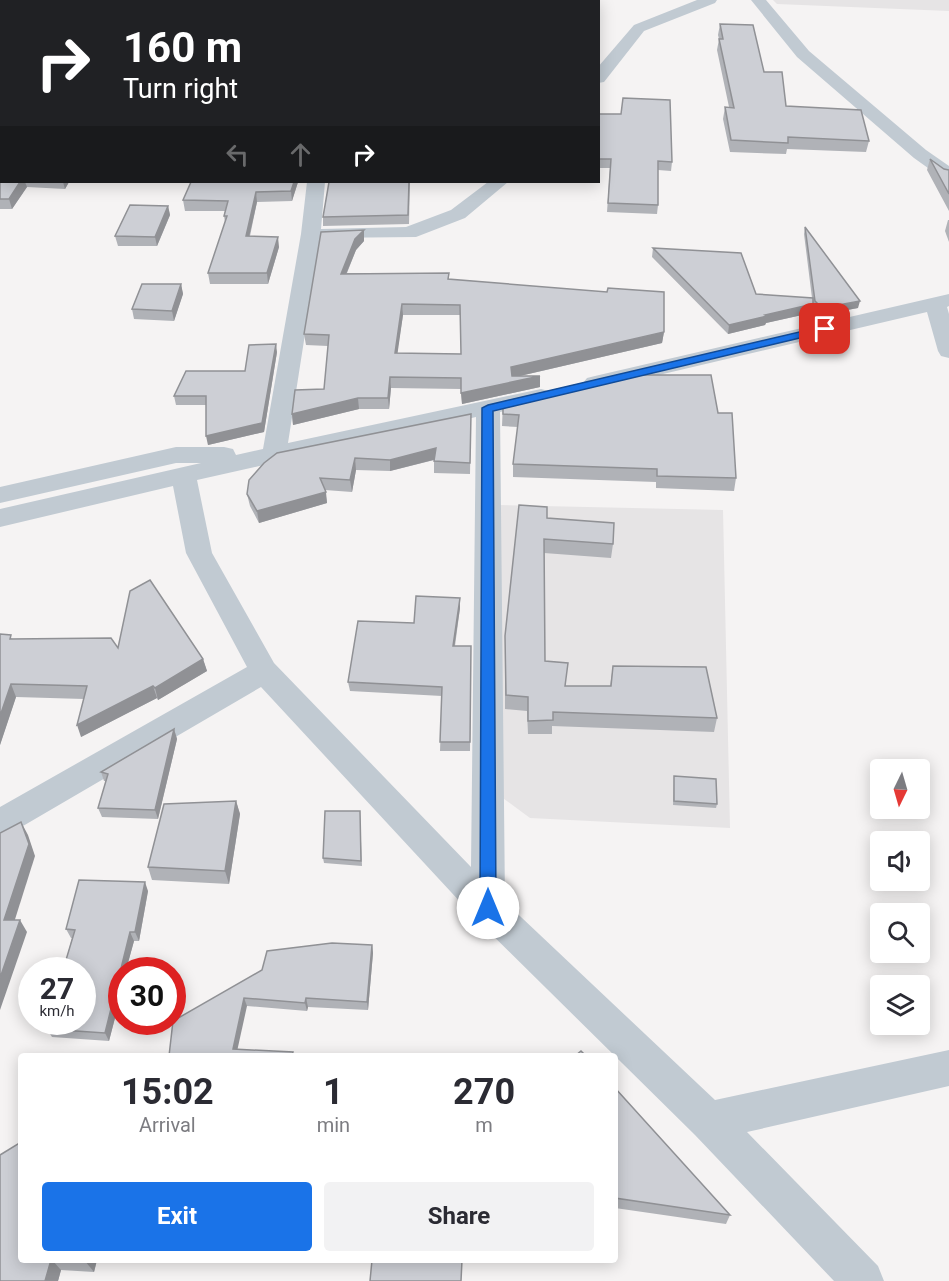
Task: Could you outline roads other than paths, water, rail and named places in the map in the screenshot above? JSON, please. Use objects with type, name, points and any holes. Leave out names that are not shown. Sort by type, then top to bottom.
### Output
[{"type":"street","points":[[600,76],[639,28],[710,0]]},
{"type":"street","points":[[758,0],[803,54],[920,154],[949,174]]},
{"type":"street","points":[[274,454],[311,234],[316,183]]},
{"type":"street","points":[[311,234],[409,232],[458,214],[498,183]]},
{"type":"street","points":[[0,518],[274,454],[488,408],[942,301],[949,351]]},
{"type":"street","points":[[488,408],[488,908]]},
{"type":"street","points":[[0,495],[176,455],[274,454]]},
{"type":"street","points":[[184,476],[199,553],[264,671],[488,908],[709,1121],[863,1281]]},
{"type":"street","points":[[0,823],[264,671]]},
{"type":"street","points":[[709,1121],[949,1068]]}]
